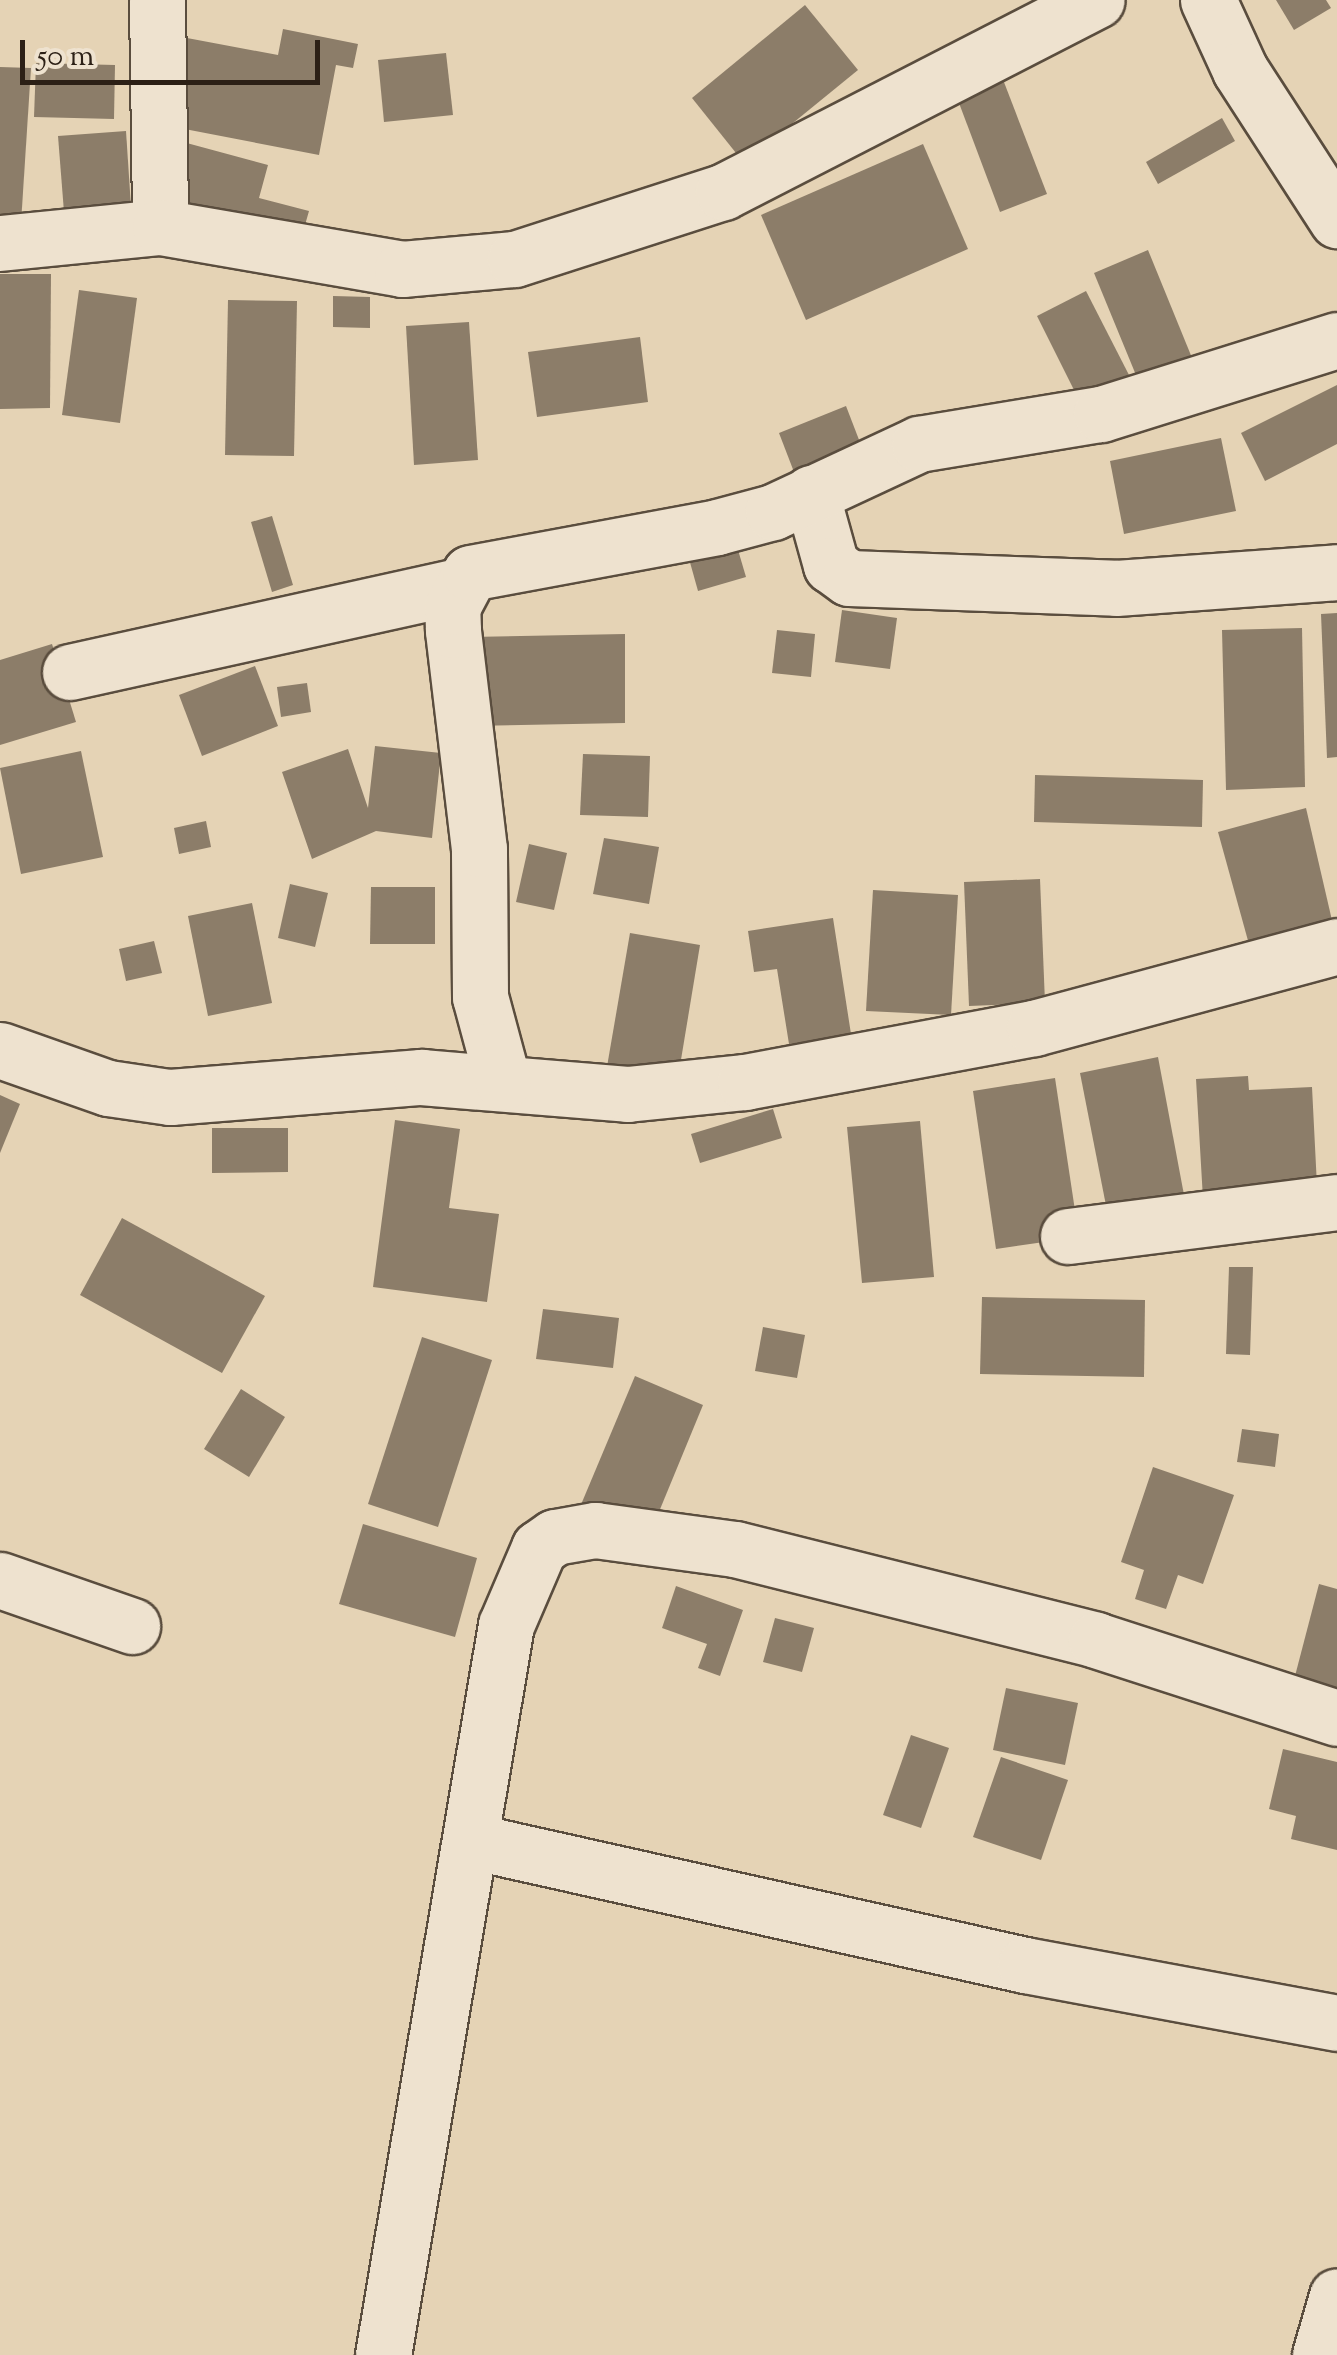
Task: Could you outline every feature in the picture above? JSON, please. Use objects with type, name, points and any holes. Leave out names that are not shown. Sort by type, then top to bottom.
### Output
[{"type":"street","points":[[157,0],[160,227]]},
{"type":"street","points":[[0,243],[160,227],[402,269],[515,259],[646,224],[723,192],[1096,0]]},
{"type":"street","points":[[1208,0],[1240,70],[1337,220]]},
{"type":"street","points":[[70,672],[462,585],[486,566],[623,549],[811,494],[919,444],[1102,414],[1337,340]]},
{"type":"street","points":[[811,494],[830,565],[848,578],[1097,589],[1337,572]]},
{"type":"street","points":[[462,585],[453,630],[479,849],[480,997],[502,1082]]},
{"type":"street","points":[[0,1050],[108,1088],[170,1097],[328,1079],[502,1082],[627,1094],[744,1082],[1034,1028],[1337,946]]},
{"type":"street","points":[[1068,1236],[1337,1202]]},
{"type":"street","points":[[383,2355],[506,1625],[538,1548],[575,1530],[774,1558],[1096,1640],[1337,1718]]},
{"type":"street","points":[[0,1580],[132,1626]]},
{"type":"street","points":[[471,1841],[1025,1965],[1337,2023]]},
{"type":"street","points":[[1320,2355],[1337,2296]]},
{"type":"building","points":[[1276,0],[1326,0],[1331,8],[1294,30]]},
{"type":"building","points":[[805,5],[858,70],[744,163],[692,98]]},
{"type":"building","points":[[283,29],[358,44],[353,68],[336,65],[319,155],[169,126],[187,38],[278,55]]},
{"type":"building","points":[[446,53],[453,115],[384,122],[378,60]]},
{"type":"building","points":[[36,63],[115,65],[114,119],[34,117]]},
{"type":"building","points":[[0,67],[31,68],[21,223],[0,222]]},
{"type":"building","points":[[1002,77],[1047,194],[1000,212],[956,95]]},
{"type":"building","points":[[1222,118],[1235,141],[1158,184],[1146,162]]},
{"type":"building","points":[[126,131],[131,207],[64,212],[58,136]]},
{"type":"building","points":[[183,142],[268,165],[259,198],[309,211],[299,246],[165,210]]},
{"type":"building","points":[[923,144],[968,249],[806,320],[761,215]]},
{"type":"building","points":[[1148,250],[1199,375],[1145,397],[1094,273]]},
{"type":"building","points":[[0,274],[51,274],[50,408],[0,409]]},
{"type":"building","points":[[79,290],[137,298],[120,423],[62,415]]},
{"type":"building","points":[[1086,291],[1129,375],[1079,400],[1037,316]]},
{"type":"building","points":[[333,296],[370,297],[370,328],[333,327]]},
{"type":"building","points":[[228,300],[297,301],[294,456],[225,455]]},
{"type":"building","points":[[469,322],[478,460],[414,465],[406,326]]},
{"type":"building","points":[[640,337],[648,402],[537,417],[528,352]]},
{"type":"building","points":[[1337,385],[1337,444],[1265,481],[1241,433]]},
{"type":"building","points":[[846,406],[866,458],[799,485],[779,433]]},
{"type":"building","points":[[1221,438],[1236,511],[1124,534],[1110,461]]},
{"type":"building","points":[[272,516],[293,585],[272,592],[251,522]]},
{"type":"building","points":[[733,533],[746,577],[698,591],[686,548]]},
{"type":"building","points":[[842,610],[897,618],[890,669],[835,662]]},
{"type":"building","points":[[1337,613],[1337,757],[1327,758],[1321,614]]},
{"type":"building","points":[[1302,628],[1305,787],[1226,790],[1222,630]]},
{"type":"building","points":[[777,630],[815,634],[811,677],[772,673]]},
{"type":"building","points":[[625,634],[625,723],[470,726],[469,637]]},
{"type":"building","points":[[52,644],[76,722],[0,745],[0,660]]},
{"type":"building","points":[[255,666],[278,726],[202,756],[179,695]]},
{"type":"building","points":[[307,683],[311,712],[281,717],[277,687]]},
{"type":"building","points":[[375,746],[441,753],[432,838],[376,831],[312,859],[282,772],[348,749],[368,808]]},
{"type":"building","points":[[81,751],[103,857],[21,874],[0,768]]},
{"type":"building","points":[[583,754],[650,756],[648,817],[580,815]]},
{"type":"building","points":[[1035,775],[1203,780],[1202,827],[1034,822]]},
{"type":"building","points":[[1306,808],[1337,942],[1255,966],[1218,832]]},
{"type":"building","points":[[206,821],[211,847],[179,854],[174,828]]},
{"type":"building","points":[[604,838],[659,847],[649,904],[593,894]]},
{"type":"building","points":[[529,844],[567,853],[554,910],[516,902]]},
{"type":"building","points":[[1040,879],[1045,1003],[969,1006],[964,882]]},
{"type":"building","points":[[290,884],[328,893],[315,947],[278,938]]},
{"type":"building","points":[[371,887],[435,887],[435,944],[370,944]]},
{"type":"building","points":[[873,890],[958,895],[951,1015],[866,1011]]},
{"type":"building","points":[[252,903],[272,1003],[208,1016],[188,916]]},
{"type":"building","points":[[833,918],[851,1034],[789,1044],[777,969],[754,972],[748,931]]},
{"type":"building","points":[[630,933],[700,945],[674,1102],[603,1090]]},
{"type":"building","points":[[154,941],[162,973],[126,981],[119,949]]},
{"type":"building","points":[[1158,1057],[1188,1216],[1111,1231],[1080,1073]]},
{"type":"building","points":[[1248,1076],[1249,1090],[1312,1087],[1317,1186],[1203,1199],[1196,1079]]},
{"type":"building","points":[[1055,1078],[1079,1237],[996,1249],[973,1091]]},
{"type":"building","points":[[0,1095],[20,1104],[0,1153]]},
{"type":"building","points":[[773,1109],[782,1138],[700,1163],[691,1134]]},
{"type":"building","points":[[395,1120],[460,1129],[449,1208],[499,1214],[487,1302],[373,1287]]},
{"type":"building","points":[[920,1121],[934,1277],[862,1283],[847,1127]]},
{"type":"building","points":[[212,1128],[288,1128],[288,1172],[212,1173]]},
{"type":"building","points":[[122,1218],[265,1296],[222,1373],[80,1295]]},
{"type":"building","points":[[1229,1267],[1253,1267],[1250,1355],[1226,1354]]},
{"type":"building","points":[[982,1297],[1145,1300],[1144,1377],[980,1374]]},
{"type":"building","points":[[543,1309],[619,1318],[613,1368],[536,1359]]},
{"type":"building","points":[[763,1327],[805,1335],[797,1378],[755,1371]]},
{"type":"building","points":[[422,1337],[492,1360],[438,1527],[368,1504]]},
{"type":"building","points":[[635,1376],[703,1405],[649,1536],[580,1507]]},
{"type":"building","points":[[241,1389],[285,1417],[249,1477],[204,1449]]},
{"type":"building","points":[[1242,1429],[1279,1434],[1275,1467],[1237,1462]]},
{"type":"building","points":[[1153,1467],[1234,1495],[1203,1584],[1178,1575],[1166,1609],[1135,1599],[1144,1570],[1121,1562]]},
{"type":"building","points":[[363,1524],[477,1558],[455,1637],[339,1604]]},
{"type":"building","points":[[1319,1584],[1337,1589],[1337,1711],[1289,1699]]},
{"type":"building","points":[[676,1586],[743,1610],[720,1676],[698,1668],[707,1644],[662,1628]]},
{"type":"building","points":[[775,1618],[814,1628],[802,1672],[763,1662]]},
{"type":"building","points":[[1006,1688],[1078,1703],[1065,1765],[993,1750]]},
{"type":"building","points":[[911,1735],[949,1748],[921,1828],[883,1815]]},
{"type":"building","points":[[1283,1749],[1337,1762],[1337,1850],[1291,1839],[1296,1816],[1269,1809]]},
{"type":"building","points":[[1001,1757],[1068,1780],[1041,1860],[973,1837]]}]
